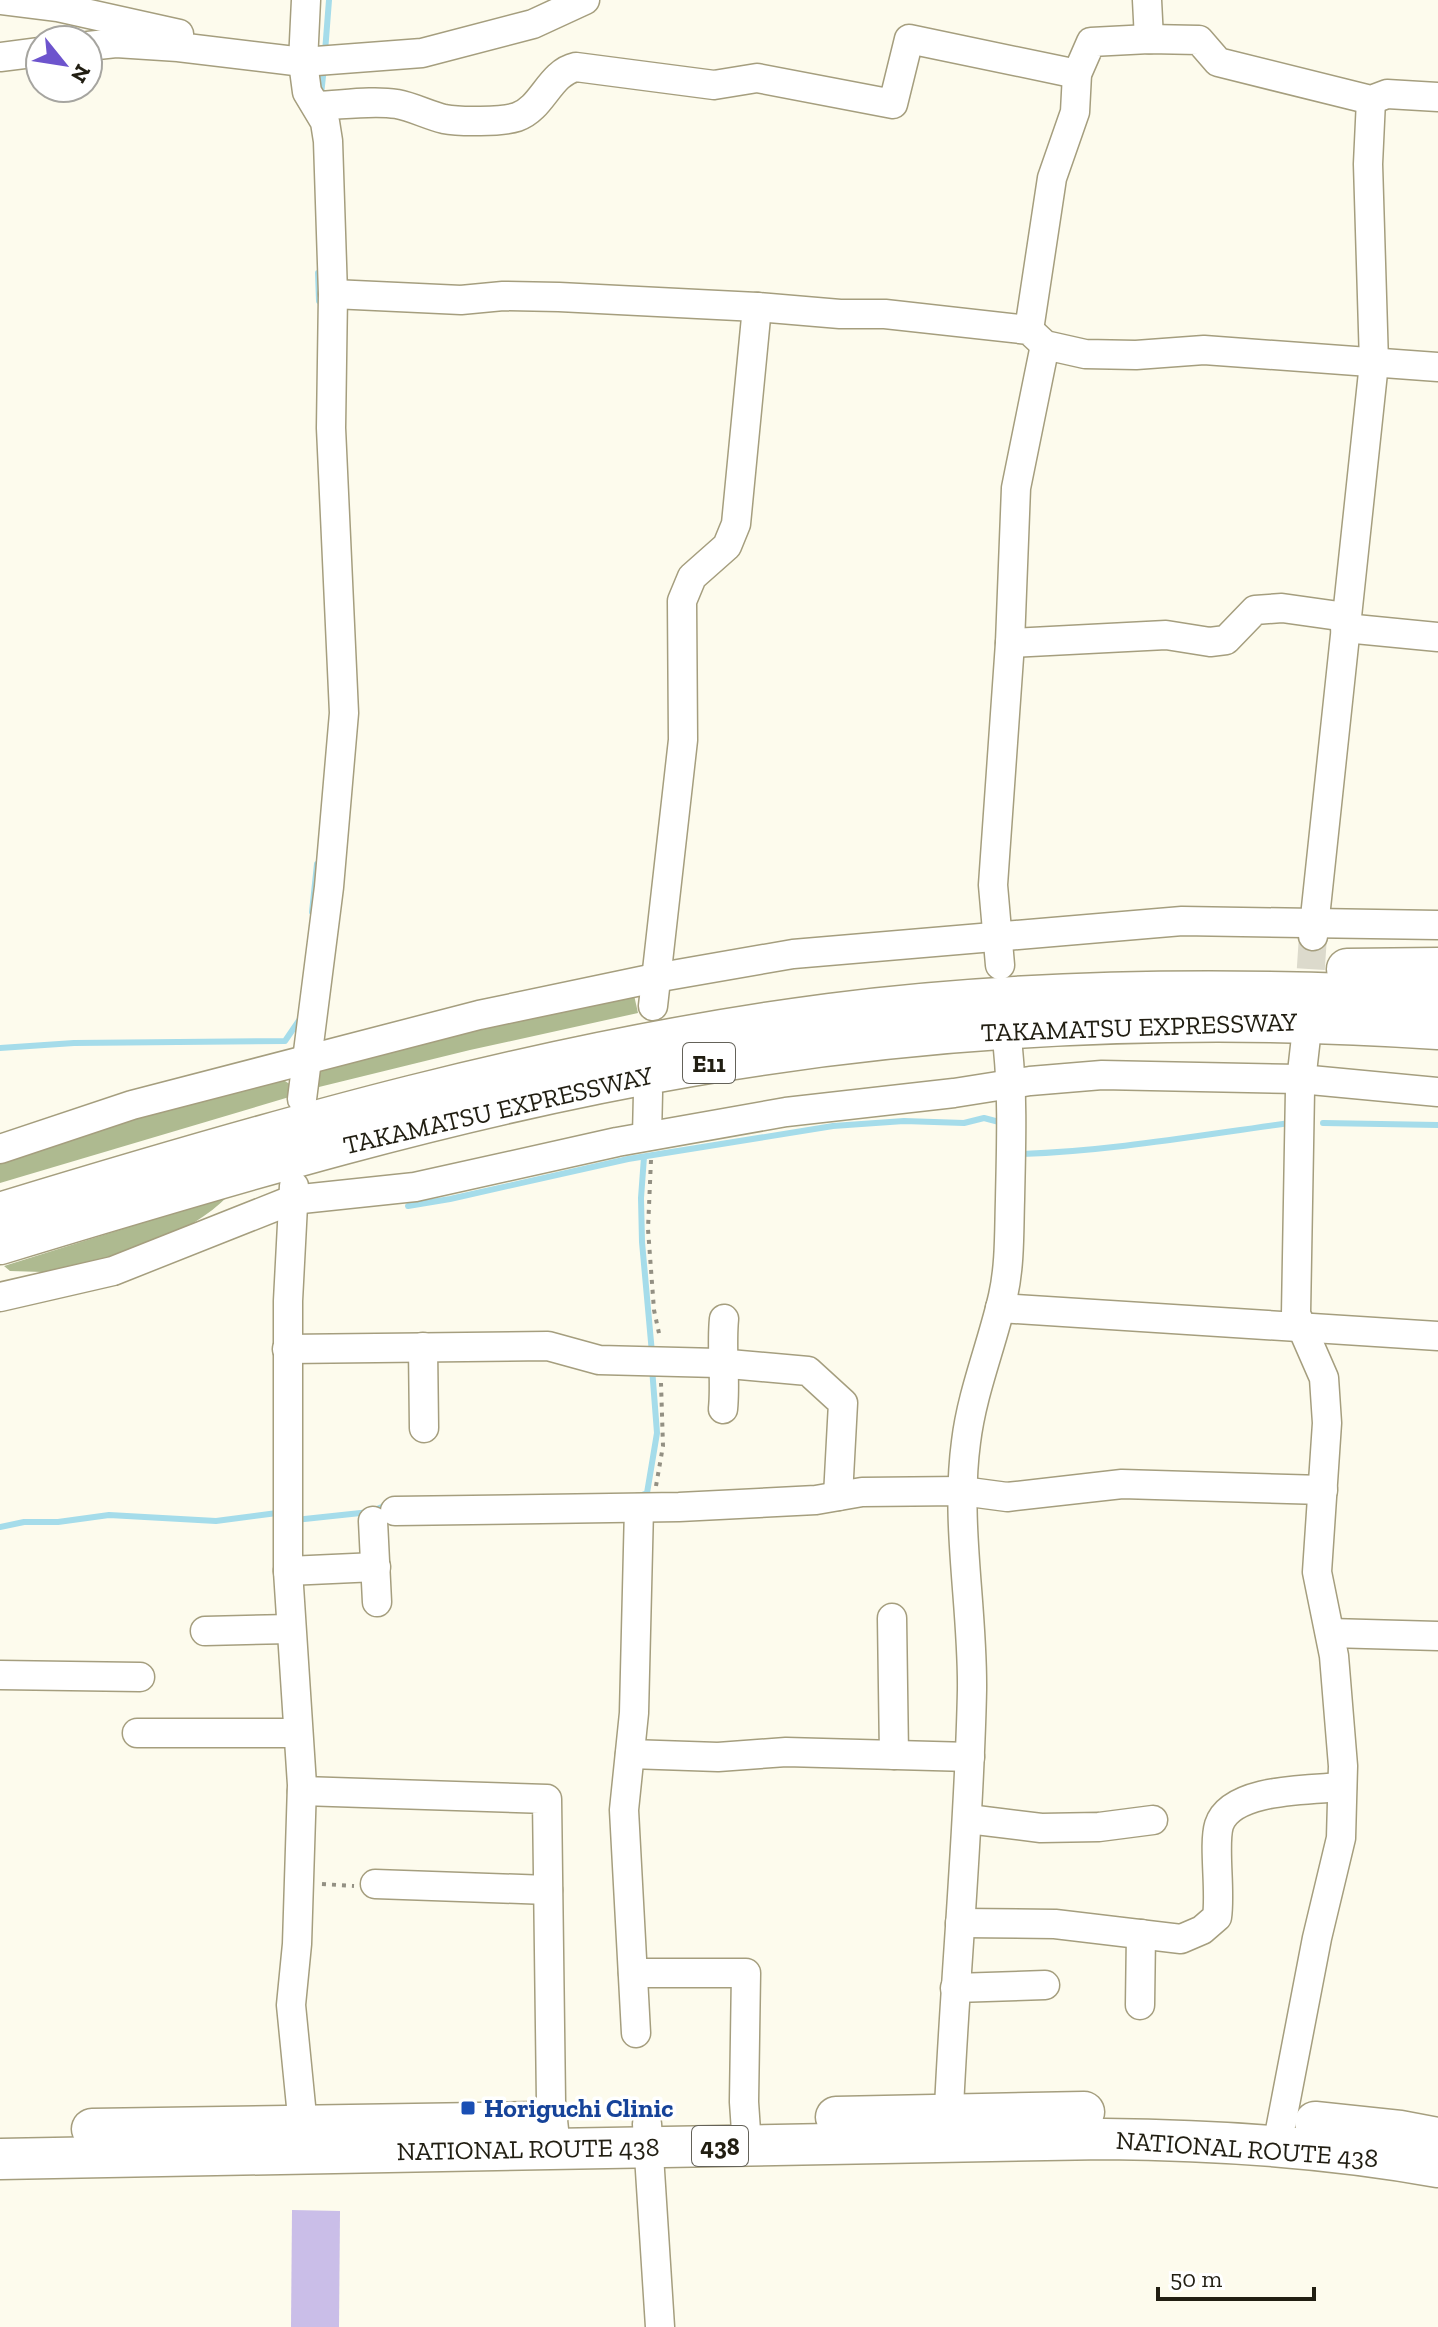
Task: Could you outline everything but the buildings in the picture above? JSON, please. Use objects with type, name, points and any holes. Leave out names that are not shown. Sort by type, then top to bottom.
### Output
[{"type":"highway","points":[[1004,966],[1264,971],[1438,968]]},
{"type":"highway","name":"TAKAMATSU EXPRESSWAY","points":[[0,1213],[174,1160],[398,1098],[543,1064],[683,1036],[830,1014],[1004,966],[1250,990],[1438,998]]},
{"type":"highway","name":"TAKAMATSU EXPRESSWAY","points":[[0,1244],[181,1189],[405,1128],[674,1069],[827,1045],[1019,1027],[1126,1023],[1238,1021],[1438,1029]]},
{"type":"highway","name":"NATIONAL ROUTE 438","points":[[0,2132],[301,2139],[948,2128],[1105,2139],[1200,2140],[1279,2132],[1400,2131],[1438,2138]]},
{"type":"highway","name":"NATIONAL ROUTE 438","points":[[1279,2132],[1438,2167]]},
{"type":"highway","name":"NATIONAL ROUTE 438","points":[[0,2159],[301,2139]]},
{"type":"street","points":[[2,0],[123,20],[209,42],[223,52]]},
{"type":"street","points":[[302,1099],[329,887],[344,713],[331,428],[333,294],[328,141],[325,122],[307,92],[313,57],[306,0]]},
{"type":"street","points":[[104,44],[313,57],[422,53],[533,24],[585,0]]},
{"type":"street","points":[[1147,0],[1149,39]]},
{"type":"street","points":[[317,106],[394,103],[446,120],[506,119],[520,116],[534,105],[558,76],[566,69],[576,67],[714,85],[757,78],[893,104],[909,39],[1077,74]]},
{"type":"street","points":[[1004,966],[993,885],[1010,643],[1016,488],[1037,337],[1052,178],[1075,112],[1077,74],[1091,42],[1199,40],[1218,62],[1371,100],[1387,94],[1438,97]]},
{"type":"street","points":[[0,57],[24,54]]},
{"type":"street","points":[[1313,930],[1374,363],[1368,164],[1371,100]]},
{"type":"street","points":[[333,294],[461,300],[503,296],[559,297],[885,314],[1037,337],[1085,354],[1136,355],[1204,350],[1438,367]]},
{"type":"street","points":[[654,992],[683,740],[682,601],[692,577],[727,546],[736,524],[757,307]]},
{"type":"street","points":[[1010,643],[1166,635],[1210,642],[1226,640],[1255,610],[1282,608],[1438,637]]},
{"type":"street","points":[[0,1149],[132,1105],[479,1015],[654,992],[793,954],[1004,966],[1089,927],[1182,921],[1313,930],[1438,925]]},
{"type":"street","points":[[1279,2132],[1317,1938],[1341,1838],[1342,1787],[1334,1656],[1317,1572],[1327,1423],[1324,1378],[1296,1314],[1300,1079],[1306,1037]]},
{"type":"street","points":[[948,2128],[968,1819],[972,1685],[962,1491],[975,1391],[1004,1295],[1009,1241],[1011,1124],[1008,1049]]},
{"type":"street","points":[[0,1297],[60,1286],[113,1271],[294,1189],[415,1187],[537,1158],[649,1148],[786,1112],[1102,1075],[1300,1079],[1438,1092]]},
{"type":"street","points":[[648,1093],[649,1148]]},
{"type":"street","points":[[294,1189],[287,1349],[288,1571],[302,1791],[300,1883],[291,2005],[301,2139]]},
{"type":"street","points":[[1000,1308],[1438,1336]]},
{"type":"street","points":[[723,1409],[724,1319]]},
{"type":"street","points":[[287,1349],[548,1346],[599,1360],[723,1364],[808,1371],[843,1403],[838,1496]]},
{"type":"street","points":[[423,1347],[424,1428]]},
{"type":"street","points":[[377,1602],[376,1567],[384,1516],[816,1500],[862,1492],[962,1491],[1007,1497],[1122,1484],[1323,1490]]},
{"type":"street","points":[[636,2033],[624,1810],[634,1713],[646,1508]]},
{"type":"street","points":[[288,1571],[376,1567]]},
{"type":"street","points":[[892,1618],[894,1755]]},
{"type":"street","points":[[205,1631],[291,1629]]},
{"type":"street","points":[[1330,1633],[1438,1636]]},
{"type":"street","points":[[0,1675],[140,1677]]},
{"type":"street","points":[[137,1733],[298,1733]]},
{"type":"street","points":[[630,1754],[718,1757],[786,1752],[970,1757]]},
{"type":"street","points":[[960,1923],[1055,1924],[1181,1939],[1202,1930],[1217,1917],[1221,1896],[1219,1824],[1232,1807],[1249,1797],[1342,1787]]},
{"type":"street","points":[[302,1791],[547,1799],[554,2135]]},
{"type":"street","points":[[968,1819],[1041,1828],[1099,1827],[1153,1820]]},
{"type":"street","points":[[375,1884],[548,1890]]},
{"type":"street","points":[[1140,2005],[1141,1934]]},
{"type":"street","points":[[633,1973],[746,1973],[746,2133]]},
{"type":"street","points":[[955,1988],[1045,1985]]},
{"type":"street","points":[[647,2135],[660,2327]]},
{"type":"path","points":[[646,1508],[663,1446],[655,1361],[660,1333],[654,1310],[648,1229],[649,1148]]},
{"type":"path","points":[[300,1883],[370,1887],[375,1884]]},
{"type":"green space","points":[[634,995],[638,1013],[319,1087],[319,1072],[327,1060]]},
{"type":"green space","points":[[276,1075],[294,1087],[296,1095],[0,1183],[0,1156]]},
{"type":"green space","points":[[228,1196],[172,1235],[103,1263],[47,1272],[10,1271],[4,1266]]},
{"type":"waterway","points":[[325,52],[329,0]]},
{"type":"waterway","points":[[321,95],[324,67]]},
{"type":"waterway","points":[[318,273],[319,301]]},
{"type":"waterway","points":[[312,912],[317,864]]},
{"type":"waterway","points":[[0,1048],[74,1043],[285,1041],[300,1019]]},
{"type":"waterway","points":[[408,1206],[628,1159],[833,1126],[904,1121],[964,1123],[984,1118],[1003,1123]]},
{"type":"waterway","points":[[1022,1150],[1022,1154],[1089,1150],[1290,1123]]},
{"type":"waterway","points":[[1323,1123],[1438,1125]]},
{"type":"waterway","points":[[644,1157],[642,1242],[652,1353]]},
{"type":"waterway","points":[[640,1496],[647,1493],[657,1433],[652,1368]]},
{"type":"waterway","points":[[295,1520],[370,1512],[389,1504]]},
{"type":"waterway","points":[[0,1527],[109,1515],[216,1521],[277,1513]]},
{"type":"tunnel","points":[[1308,1011],[1313,936]]},
{"type":"place","name":"Horiguchi Clinic","points":[[468,2108]]}]
